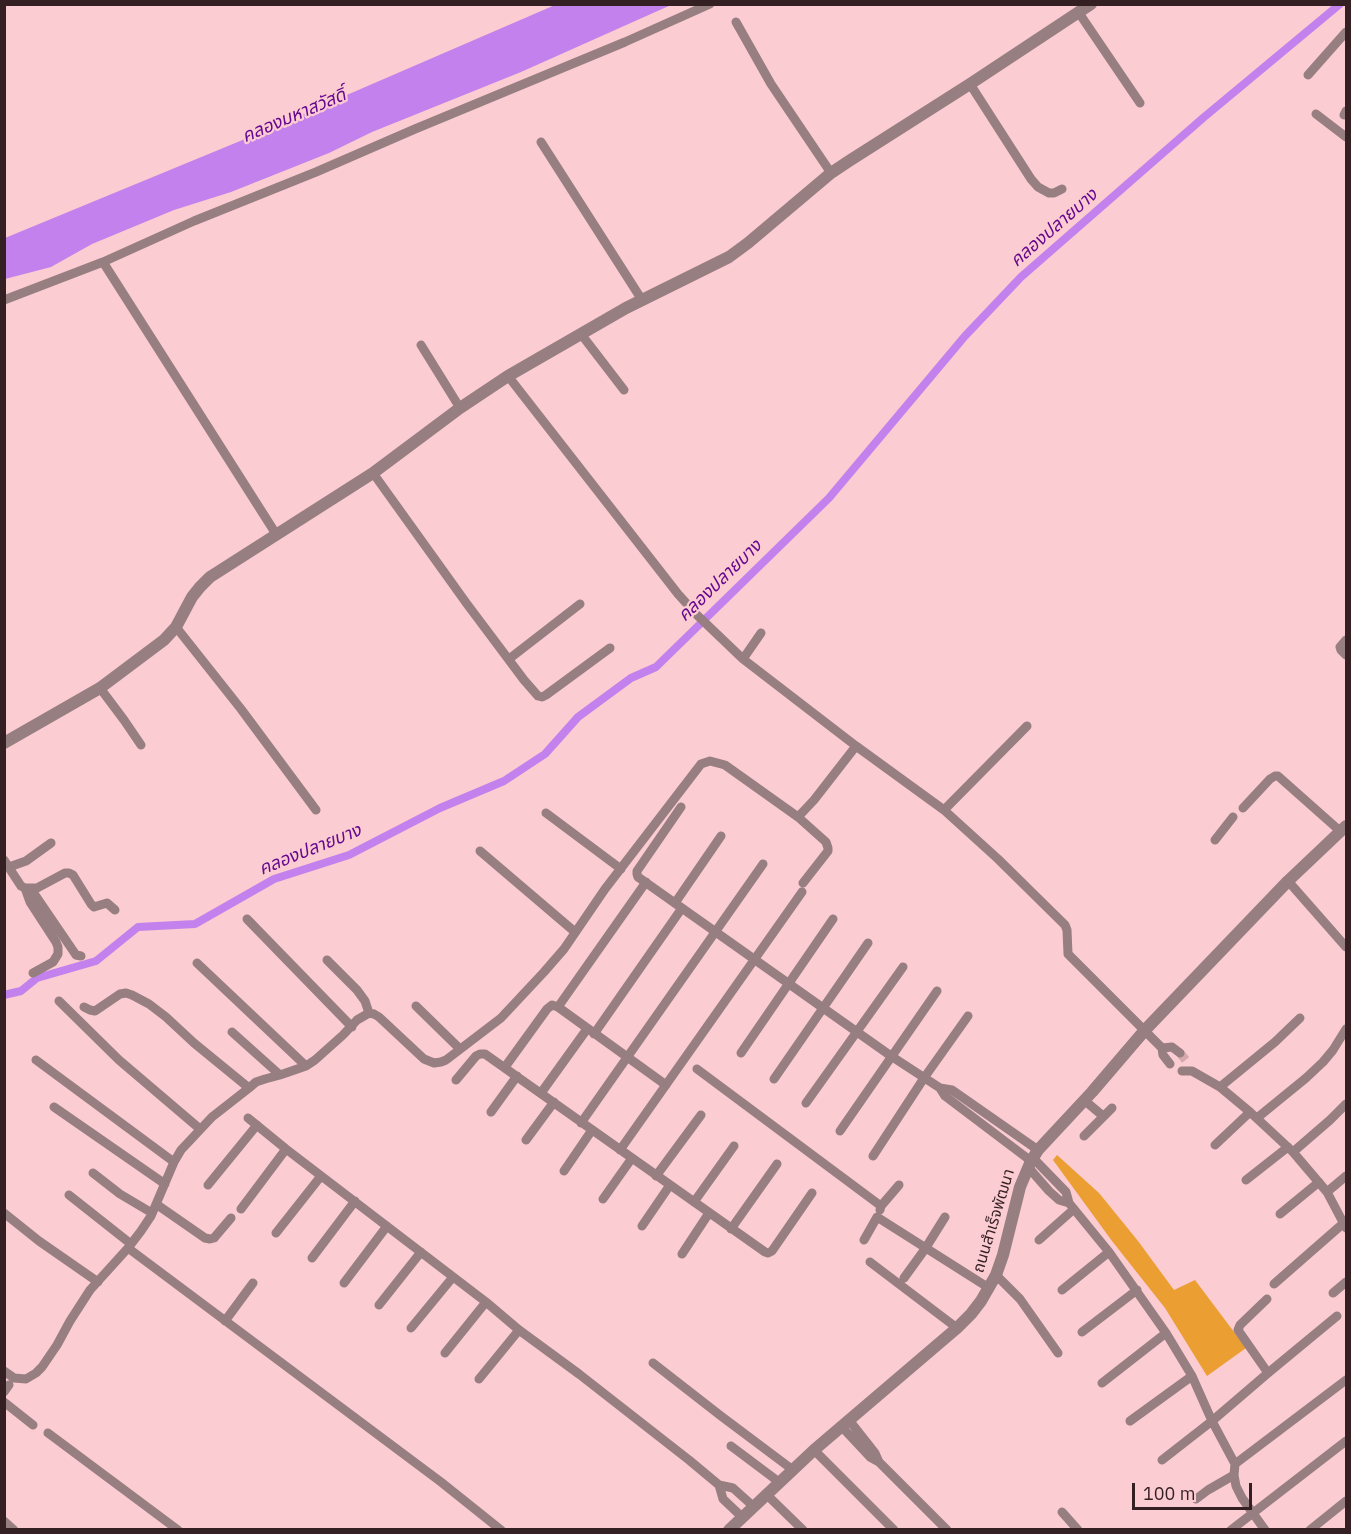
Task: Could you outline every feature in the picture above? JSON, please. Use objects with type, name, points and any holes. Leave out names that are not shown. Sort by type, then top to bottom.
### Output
[{"type":"street","points":[[4,300],[103,262],[194,221],[316,172],[710,4]]},
{"type":"street","points":[[4,743],[100,688],[164,640],[176,627],[192,597],[205,582],[373,473],[460,408],[508,376],[581,334],[642,300],[729,257],[849,160],[1091,4]]},
{"type":"street","points":[[1079,13],[1140,103]]},
{"type":"street","points":[[736,22],[771,84],[831,174]]},
{"type":"street","points":[[1308,75],[1347,32]]},
{"type":"street","points":[[970,84],[1038,187],[1049,193],[1062,189]]},
{"type":"street","points":[[1316,114],[1347,137]]},
{"type":"street","points":[[541,142],[642,300]]},
{"type":"street","points":[[103,262],[276,534]]},
{"type":"street","points":[[581,334],[624,390]]},
{"type":"street","points":[[421,345],[460,408]]},
{"type":"street","points":[[508,376],[678,594],[697,615],[744,658],[856,746],[944,810],[998,859],[1065,925],[1068,954],[1161,1047],[1162,1055],[1170,1064]]},
{"type":"street","points":[[373,473],[460,595],[534,693],[542,697],[546,695],[610,648]]},
{"type":"street","points":[[510,659],[580,604]]},
{"type":"street","points":[[176,627],[241,709],[316,810]]},
{"type":"street","points":[[744,658],[761,633]]},
{"type":"street","points":[[1347,640],[1340,647],[1347,655]]},
{"type":"street","points":[[100,688],[141,745]]},
{"type":"street","points":[[944,810],[1027,726]]},
{"type":"street","points":[[798,817],[856,746]]},
{"type":"street","points":[[4,1371],[14,1378],[26,1379],[36,1373],[57,1345],[78,1308],[141,1231],[154,1209],[181,1150],[212,1117],[256,1082],[306,1066],[352,1027],[357,1020],[369,1013],[379,1017],[424,1059],[434,1063],[446,1060],[501,1018],[564,949],[605,889],[694,772],[701,764],[710,761],[725,765],[798,817],[826,842],[828,850],[755,960],[620,1150]]},
{"type":"street","points":[[1243,808],[1270,779],[1278,776],[1343,829]]},
{"type":"street","points":[[681,807],[637,871],[638,878],[891,1056],[940,1088],[952,1090],[981,1110],[1032,1159],[1049,1191],[1059,1200],[1072,1206],[1109,1252],[1166,1333],[1192,1376],[1235,1464],[1236,1486],[1265,1530]]},
{"type":"street","points":[[546,813],[621,869]]},
{"type":"street","points":[[1215,840],[1233,817]]},
{"type":"street","name":"ถนนสำเร็จพัฒนา","points":[[729,1530],[814,1450],[957,1328],[981,1301],[996,1275],[1003,1256],[1020,1187],[1032,1159],[1094,1108],[1147,1033],[1288,880],[1343,829]]},
{"type":"street","points":[[541,1093],[590,1031],[678,905],[721,836]]},
{"type":"street","points":[[51,843],[26,861],[7,864],[21,886],[28,889],[37,888],[64,873],[69,873],[73,875],[94,907],[107,903],[115,910]]},
{"type":"street","points":[[480,851],[575,932]]},
{"type":"street","points":[[581,1123],[763,864]]},
{"type":"street","points":[[1288,880],[1347,947]]},
{"type":"street","points":[[558,1007],[646,882]]},
{"type":"street","points":[[28,889],[76,956],[81,956]]},
{"type":"street","points":[[28,889],[26,895],[58,947],[58,954],[53,962],[33,973]]},
{"type":"street","points":[[247,919],[352,1027]]},
{"type":"street","points":[[741,1053],[833,920]]},
{"type":"street","points":[[774,1079],[868,943]]},
{"type":"street","points":[[327,960],[357,990],[365,1001],[369,1013]]},
{"type":"street","points":[[197,963],[306,1066]]},
{"type":"street","points":[[806,1103],[903,968]]},
{"type":"street","points":[[840,1131],[937,991]]},
{"type":"street","points":[[84,1007],[95,1011],[120,994],[132,995],[166,1017],[249,1088]]},
{"type":"street","points":[[59,1001],[119,1060],[200,1129]]},
{"type":"street","points":[[505,1067],[552,1005],[558,1007],[666,1085]]},
{"type":"street","points":[[416,1006],[460,1049]]},
{"type":"street","points":[[873,1156],[968,1016]]},
{"type":"street","points":[[1220,1087],[1275,1042],[1300,1018]]},
{"type":"street","points":[[1215,1145],[1306,1078],[1323,1062],[1347,1029]]},
{"type":"street","points":[[232,1032],[280,1075]]},
{"type":"street","points":[[1161,1047],[1172,1047],[1180,1053]]},
{"type":"street","points":[[456,1080],[476,1056],[485,1054],[768,1253],[772,1251],[812,1193]]},
{"type":"street","points":[[36,1060],[174,1162]]},
{"type":"street","points":[[1187,1068],[1220,1087],[1291,1149],[1327,1192],[1346,1224],[1274,1284]]},
{"type":"street","points":[[697,1069],[881,1206]]},
{"type":"street","points":[[491,1112],[517,1076]]},
{"type":"street","points":[[940,1088],[945,1096],[1032,1159]]},
{"type":"street","points":[[526,1140],[554,1102]]},
{"type":"street","points":[[1246,1180],[1330,1120],[1347,1104]]},
{"type":"street","points":[[54,1107],[165,1184]]},
{"type":"street","points":[[1084,1136],[1094,1108],[1112,1108]]},
{"type":"street","points":[[974,1118],[981,1110]]},
{"type":"street","points":[[657,1176],[701,1115]]},
{"type":"street","points":[[248,1118],[519,1330],[579,1374],[718,1485],[733,1488],[753,1506]]},
{"type":"street","points":[[208,1185],[257,1125]]},
{"type":"street","points":[[564,1171],[592,1130]]},
{"type":"street","points":[[694,1202],[734,1146]]},
{"type":"street","points":[[241,1209],[286,1149]]},
{"type":"street","points":[[603,1199],[632,1158]]},
{"type":"street","points":[[731,1229],[777,1164]]},
{"type":"street","points":[[93,1173],[120,1194],[154,1209],[205,1238],[214,1238],[231,1218]]},
{"type":"street","points":[[276,1233],[321,1176]]},
{"type":"street","points":[[1327,1192],[1347,1176]]},
{"type":"street","points":[[1280,1214],[1319,1182]]},
{"type":"street","points":[[642,1226],[670,1185]]},
{"type":"street","points":[[864,1240],[881,1206],[899,1185]]},
{"type":"street","points":[[69,1195],[225,1321],[441,1482],[501,1530]]},
{"type":"street","points":[[312,1258],[355,1202]]},
{"type":"street","points":[[1039,1240],[1072,1206]]},
{"type":"street","points":[[4,1213],[39,1241],[98,1282]]},
{"type":"street","points":[[682,1254],[709,1213]]},
{"type":"street","points":[[877,1217],[989,1288]]},
{"type":"street","points":[[904,1278],[945,1217]]},
{"type":"street","points":[[345,1283],[387,1226]]},
{"type":"street","points":[[379,1305],[421,1252]]},
{"type":"street","points":[[1062,1290],[1109,1252]]},
{"type":"street","points":[[870,1262],[957,1328]]},
{"type":"street","points":[[996,1275],[1020,1299],[1058,1353]]},
{"type":"street","points":[[411,1328],[453,1277]]},
{"type":"street","points":[[1333,1293],[1347,1282]]},
{"type":"street","points":[[225,1321],[254,1283]]},
{"type":"street","points":[[1082,1332],[1137,1290]]},
{"type":"street","points":[[1267,1299],[1240,1325],[1238,1330],[1268,1373]]},
{"type":"street","points":[[445,1353],[486,1302]]},
{"type":"street","points":[[1162,1461],[1337,1316]]},
{"type":"street","points":[[478,1378],[519,1330]]},
{"type":"street","points":[[1102,1383],[1166,1333]]},
{"type":"street","points":[[653,1363],[793,1470]]},
{"type":"street","points":[[1130,1421],[1192,1376]]},
{"type":"street","points":[[1235,1464],[1347,1380]]},
{"type":"street","points":[[4,1402],[33,1425]]},
{"type":"street","points":[[845,1423],[861,1449],[879,1462],[947,1530]]},
{"type":"street","points":[[48,1433],[178,1530]]},
{"type":"street","points":[[1232,1530],[1347,1441]]},
{"type":"street","points":[[730,1446],[779,1482]]},
{"type":"street","points":[[814,1450],[894,1530]]},
{"type":"street","points":[[1196,1499],[1234,1475]]},
{"type":"street","points":[[718,1485],[723,1498],[742,1517]]},
{"type":"street","points":[[766,1494],[803,1530]]},
{"type":"street","points":[[1310,1530],[1347,1501]]},
{"type":"street","points":[[1062,1512],[1078,1530]]},
{"type":"street","points":[[4,1521],[14,1530]]},
{"type":"shaded area","points":[[555,5],[671,5],[521,72],[372,132],[329,153],[231,192],[174,210],[92,244],[51,267],[5,279],[5,238],[245,139]]},
{"type":"shaded area","points":[[1057,1155],[1099,1193],[1174,1290],[1195,1280],[1246,1348],[1207,1376],[1165,1308],[1112,1241],[1053,1160]]},
{"type":"waterway","name":"คลองปลายบาง","points":[[4,995],[21,991],[37,978],[96,961],[138,927],[195,924],[274,879],[349,855],[440,808],[504,781],[545,754],[578,717],[631,678],[656,667],[829,498],[965,336],[1021,277],[1203,118],[1340,4]]},
{"type":"tunnel","points":[[1180,1053],[1188,1063]]},
{"type":"water label","name":"คลองมหาสวัสดิ์","points":[[294,116]]}]
